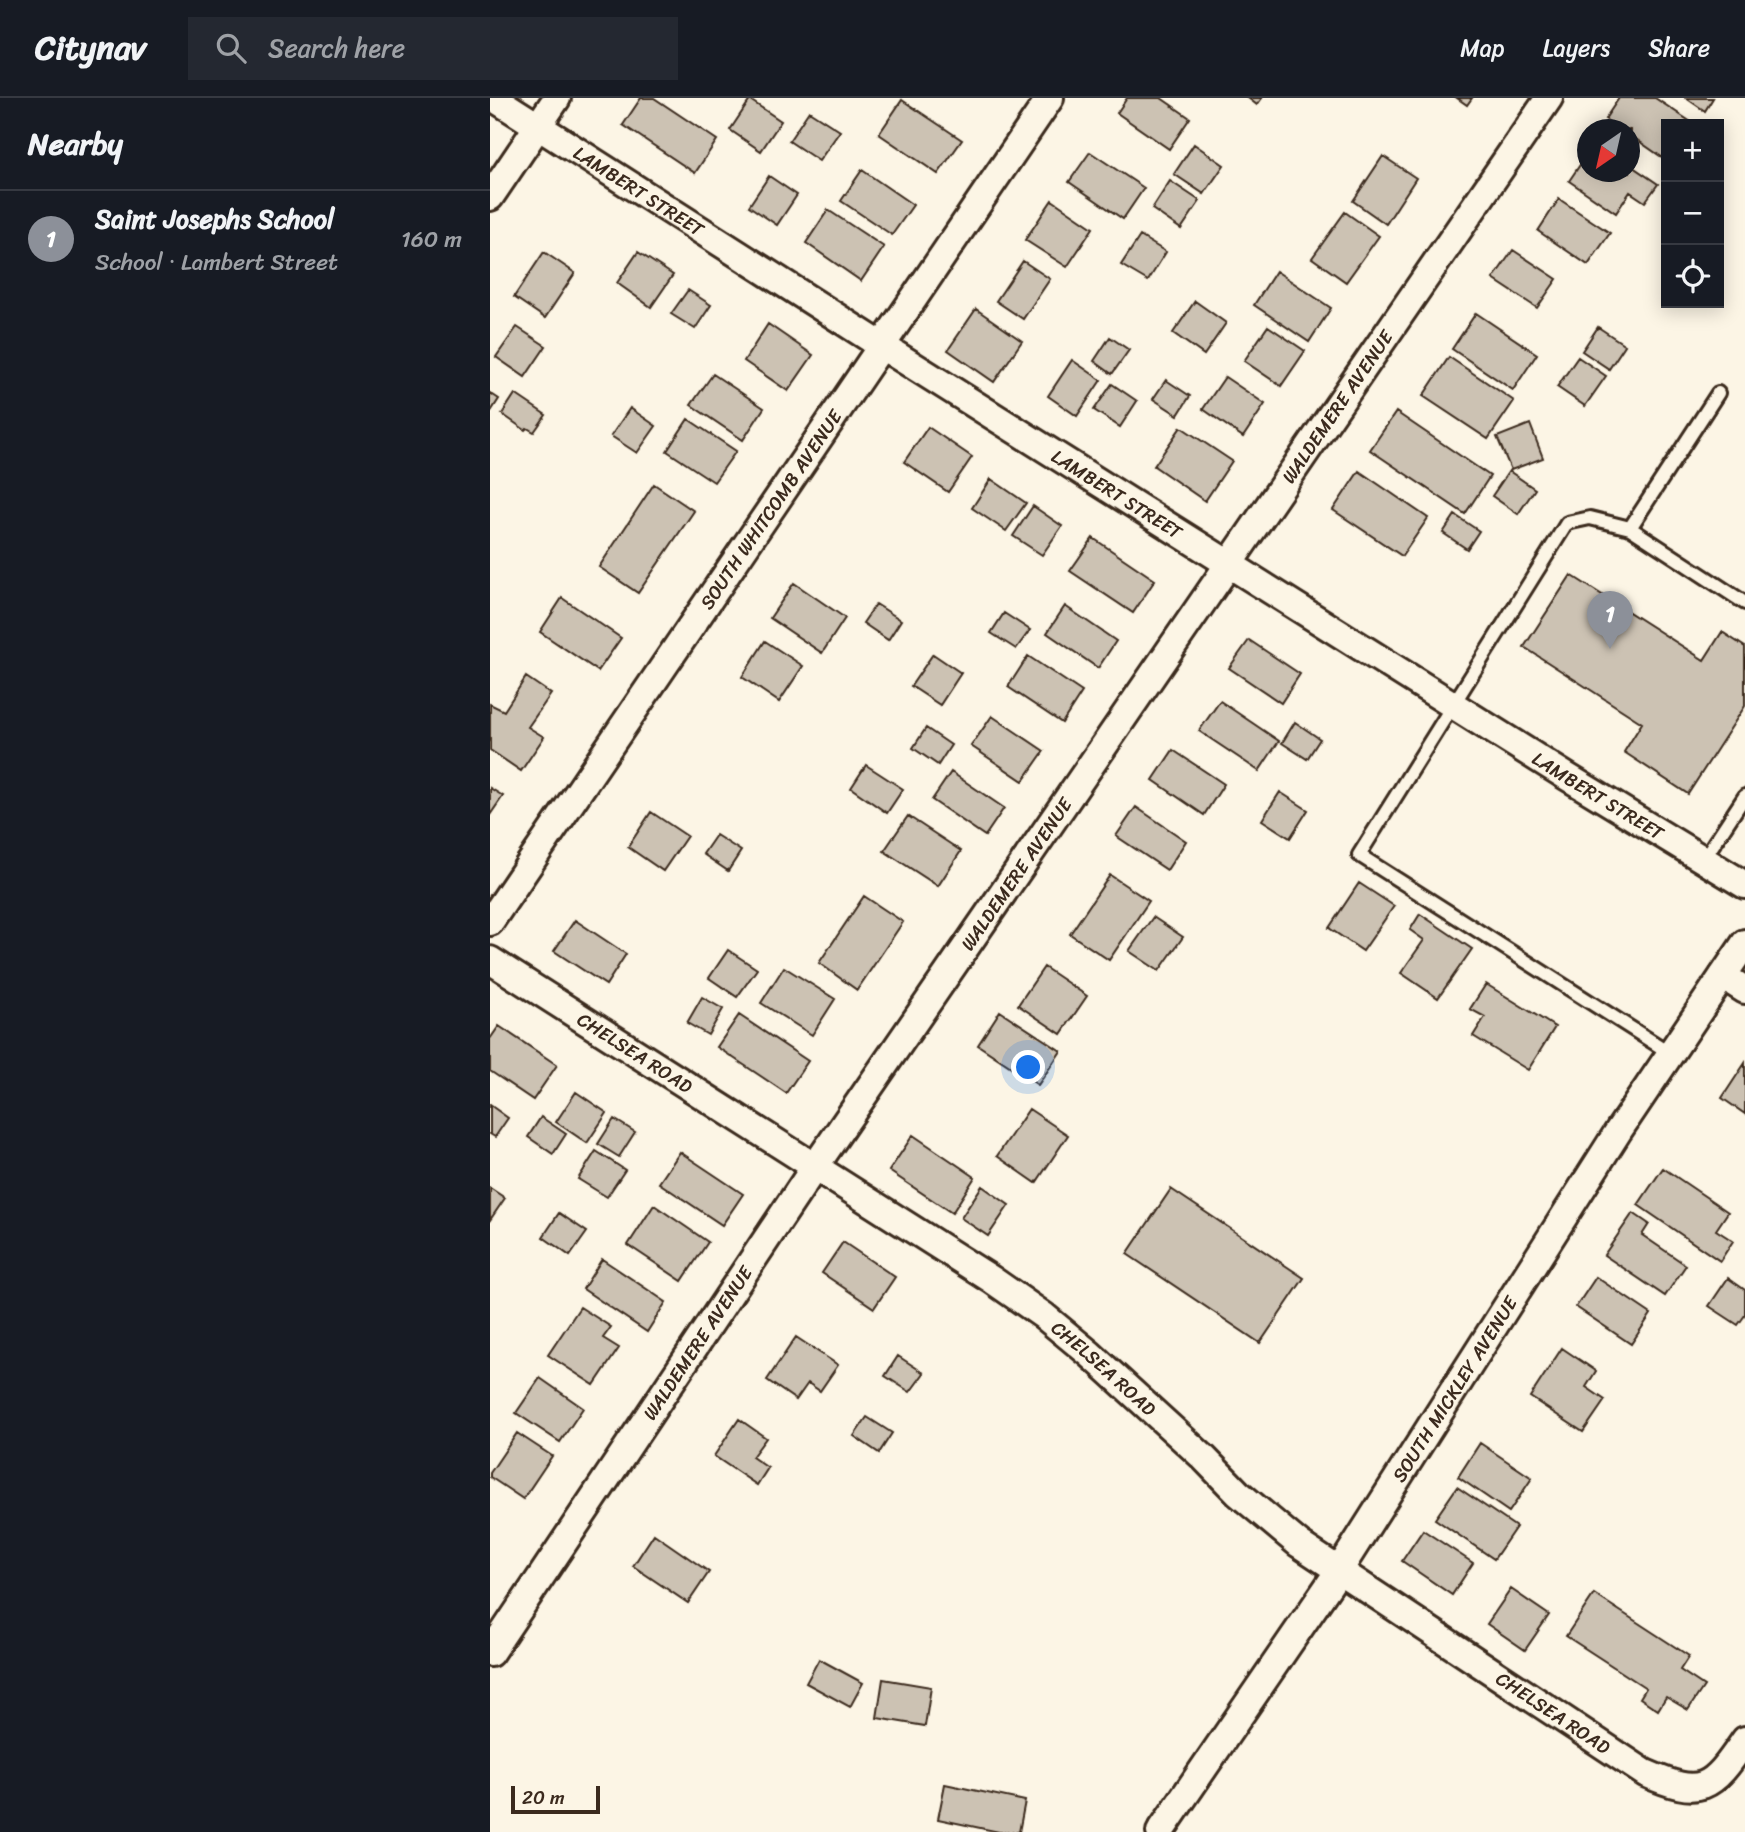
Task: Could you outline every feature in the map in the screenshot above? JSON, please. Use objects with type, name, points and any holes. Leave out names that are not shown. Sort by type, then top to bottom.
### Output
[{"type":"street","name":"LAMBERT STREET","points":[[494,98],[882,346],[1566,776],[1745,885]]},
{"type":"street","points":[[490,197],[557,98]]},
{"type":"street","name":"SOUTH WHITCOMB AVENUE","points":[[490,922],[1050,98]]},
{"type":"street","name":"WALDEMERE AVENUE","points":[[490,1653],[814,1168],[1549,98]]},
{"type":"street","name":"SOUTH MICKLEY AVENUE","points":[[1160,1832],[1338,1572],[1670,1053],[1734,983],[1745,943]]},
{"type":"street","name":"CHELSEA ROAD","points":[[490,960],[991,1279],[1044,1316],[1090,1354],[1204,1458],[1238,1493],[1299,1544],[1645,1773],[1671,1784],[1703,1787],[1719,1776],[1745,1740]]},
{"type":"lane","points":[[1630,528],[1718,393]]},
{"type":"lane","points":[[1670,1053],[1359,855],[1567,523],[1590,519],[1630,528],[1745,603]]},
{"type":"lane","points":[[1703,860],[1745,796]]},
{"type":"building","points":[[641,98],[654,98],[717,140],[695,173],[623,125]]},
{"type":"building","points":[[1127,98],[1161,98],[1190,118],[1169,149],[1117,113]]},
{"type":"building","points":[[1248,98],[1262,98],[1257,105]]},
{"type":"building","points":[[1457,98],[1472,98],[1467,105]]},
{"type":"building","points":[[1619,98],[1655,98],[1686,119],[1661,119],[1661,157],[1640,142],[1640,119],[1605,119]]},
{"type":"building","points":[[1686,98],[1713,98],[1705,111]]},
{"type":"building","points":[[750,100],[781,121],[761,151],[730,130]]},
{"type":"building","points":[[902,100],[962,140],[938,174],[879,134]]},
{"type":"building","points":[[809,111],[840,131],[819,161],[789,141]]},
{"type":"building","points":[[1194,144],[1224,165],[1204,194],[1174,174]]},
{"type":"building","points":[[1090,152],[1144,188],[1123,219],[1069,182]]},
{"type":"building","points":[[1383,156],[1416,178],[1386,224],[1353,201]]},
{"type":"building","points":[[1577,169],[1577,182],[1640,182],[1640,172],[1658,184],[1645,202],[1630,192],[1616,213],[1569,181]]},
{"type":"building","points":[[862,170],[913,205],[892,235],[841,201]]},
{"type":"building","points":[[769,176],[797,195],[777,225],[749,206]]},
{"type":"building","points":[[1170,181],[1200,201],[1181,229],[1152,209]]},
{"type":"building","points":[[1559,199],[1610,233],[1588,265],[1538,231]]},
{"type":"building","points":[[1052,200],[1093,228],[1067,267],[1025,240]]},
{"type":"building","points":[[828,210],[884,247],[861,281],[806,243]]},
{"type":"building","points":[[1345,212],[1379,236],[1346,282],[1312,258]]},
{"type":"building","points":[[1140,236],[1166,252],[1148,281],[1121,265]]},
{"type":"building","points":[[1513,250],[1557,279],[1537,308],[1493,279]]},
{"type":"building","points":[[544,252],[575,273],[545,318],[514,297]]},
{"type":"building","points":[[638,252],[673,275],[651,307],[617,283]]},
{"type":"building","points":[[1023,261],[1050,279],[1023,319],[996,301]]},
{"type":"building","points":[[1276,271],[1331,308],[1309,342],[1254,305]]},
{"type":"building","points":[[688,290],[711,305],[695,329],[671,314]]},
{"type":"building","points":[[1195,301],[1226,323],[1204,355],[1173,333]]},
{"type":"building","points":[[976,309],[1022,341],[994,382],[948,350]]},
{"type":"building","points":[[1476,313],[1537,354],[1513,390],[1452,349]]},
{"type":"building","points":[[768,324],[813,355],[788,391],[744,361]]},
{"type":"building","points":[[1268,326],[1305,351],[1281,386],[1244,361]]},
{"type":"building","points":[[517,327],[546,346],[525,377],[496,357]]},
{"type":"building","points":[[1598,327],[1625,345],[1609,369],[1582,351]]},
{"type":"building","points":[[1110,337],[1129,350],[1112,374],[1094,361]]},
{"type":"building","points":[[1449,357],[1514,401],[1488,439],[1423,396]]},
{"type":"building","points":[[1578,357],[1606,376],[1585,406],[1557,387]]},
{"type":"building","points":[[1072,360],[1101,380],[1077,416],[1048,396]]},
{"type":"building","points":[[713,374],[764,408],[743,440],[691,405]]},
{"type":"building","points":[[1225,377],[1265,404],[1243,437],[1203,409]]},
{"type":"building","points":[[1166,380],[1190,396],[1178,415],[1153,399]]},
{"type":"building","points":[[1112,384],[1137,401],[1120,427],[1094,410]]},
{"type":"building","points":[[490,393],[499,399],[490,413]]},
{"type":"building","points":[[515,394],[546,415],[534,432],[527,428],[525,430],[502,414]]},
{"type":"building","points":[[630,408],[656,426],[637,453],[611,436]]},
{"type":"building","points":[[1396,412],[1490,476],[1465,514],[1370,450]]},
{"type":"building","points":[[688,419],[736,451],[714,482],[667,451]]},
{"type":"building","points":[[1530,424],[1543,458],[1511,470],[1497,437]]},
{"type":"building","points":[[928,427],[972,457],[948,492],[904,462]]},
{"type":"building","points":[[1181,427],[1232,461],[1205,501],[1154,466]]},
{"type":"building","points":[[1359,471],[1428,518],[1402,556],[1333,510]]},
{"type":"building","points":[[1509,471],[1535,489],[1518,514],[1492,496]]},
{"type":"building","points":[[991,479],[1026,503],[1006,531],[972,508]]},
{"type":"building","points":[[654,484],[694,511],[638,593],[599,567]]},
{"type":"building","points":[[1033,506],[1062,526],[1042,555],[1013,536]]},
{"type":"building","points":[[1455,515],[1479,531],[1467,549],[1443,533]]},
{"type":"building","points":[[1093,538],[1155,580],[1133,613],[1070,571]]},
{"type":"building","points":[[1571,575],[1704,660],[1722,632],[1745,647],[1745,706],[1688,794],[1624,752],[1642,723],[1524,647]]},
{"type":"building","points":[[794,583],[845,618],[822,653],[770,618]]},
{"type":"building","points":[[562,598],[621,638],[598,671],[540,632]]},
{"type":"building","points":[[876,604],[901,620],[888,640],[863,623]]},
{"type":"building","points":[[1065,606],[1116,641],[1098,668],[1047,633]]},
{"type":"building","points":[[1004,613],[1030,630],[1016,649],[991,633]]},
{"type":"building","points":[[1249,640],[1300,674],[1281,703],[1229,668]]},
{"type":"building","points":[[765,641],[803,666],[779,702],[742,677]]},
{"type":"building","points":[[933,654],[961,673],[940,705],[911,686]]},
{"type":"building","points":[[1028,656],[1082,692],[1062,723],[1008,687]]},
{"type":"building","points":[[526,677],[551,694],[528,727],[544,737],[521,771],[490,750],[490,704],[504,711]]},
{"type":"building","points":[[1220,701],[1279,741],[1259,771],[1199,731]]},
{"type":"building","points":[[992,716],[1044,751],[1023,781],[971,746]]},
{"type":"building","points":[[1295,722],[1320,739],[1307,759],[1282,743]]},
{"type":"building","points":[[926,728],[951,745],[938,765],[913,748]]},
{"type":"building","points":[[1173,750],[1224,784],[1204,815],[1153,780]]},
{"type":"building","points":[[866,765],[903,789],[887,813],[851,788]]},
{"type":"building","points":[[951,772],[1004,808],[985,836],[932,800]]},
{"type":"building","points":[[490,788],[503,796],[490,815]]},
{"type":"building","points":[[1280,792],[1308,810],[1290,838],[1262,820]]},
{"type":"building","points":[[1136,807],[1186,841],[1167,870],[1116,836]]},
{"type":"building","points":[[651,812],[687,836],[663,871],[628,847]]},
{"type":"building","points":[[908,816],[961,851],[938,886],[884,851]]},
{"type":"building","points":[[716,835],[741,851],[728,871],[703,854]]},
{"type":"building","points":[[1110,875],[1149,901],[1109,960],[1070,934]]},
{"type":"building","points":[[1359,883],[1394,906],[1363,951],[1329,928]]},
{"type":"building","points":[[864,896],[903,922],[857,990],[819,963]]},
{"type":"building","points":[[1420,914],[1472,949],[1438,998],[1401,973],[1424,940],[1410,930]]},
{"type":"building","points":[[1153,917],[1183,937],[1159,971],[1129,951]]},
{"type":"building","points":[[575,920],[626,954],[606,985],[554,951]]},
{"type":"building","points":[[728,950],[757,969],[737,997],[709,978]]},
{"type":"building","points":[[784,967],[835,999],[812,1035],[761,1003]]},
{"type":"building","points":[[1044,967],[1087,996],[1061,1034],[1018,1005]]},
{"type":"building","points":[[1486,984],[1555,1027],[1528,1070],[1473,1036],[1485,1017],[1470,1009]]},
{"type":"building","points":[[702,997],[723,1009],[708,1035],[687,1023]]},
{"type":"building","points":[[1000,1011],[1061,1051],[1038,1085],[978,1045]]},
{"type":"building","points":[[739,1015],[808,1061],[786,1093],[717,1047]]},
{"type":"building","points":[[499,1026],[557,1065],[533,1100],[490,1071],[490,1039]]},
{"type":"building","points":[[1745,1063],[1745,1114],[1722,1098]]},
{"type":"building","points":[[576,1092],[607,1113],[587,1143],[556,1122]]},
{"type":"building","points":[[490,1105],[508,1118],[495,1137],[490,1134]]},
{"type":"building","points":[[1029,1109],[1068,1135],[1036,1183],[997,1156]]},
{"type":"building","points":[[541,1117],[566,1134],[553,1154],[528,1137]]},
{"type":"building","points":[[614,1119],[635,1132],[619,1157],[598,1144]]},
{"type":"building","points":[[913,1135],[975,1177],[952,1213],[889,1171]]},
{"type":"building","points":[[596,1151],[625,1170],[607,1197],[578,1179]]},
{"type":"building","points":[[680,1152],[743,1194],[722,1225],[659,1183]]},
{"type":"building","points":[[1663,1168],[1728,1212],[1716,1230],[1733,1241],[1720,1261],[1638,1205]]},
{"type":"building","points":[[982,1186],[1009,1205],[988,1236],[961,1218]]},
{"type":"building","points":[[490,1188],[505,1198],[490,1220]]},
{"type":"building","points":[[1171,1189],[1304,1278],[1260,1343],[1127,1254]]},
{"type":"building","points":[[654,1205],[708,1242],[682,1281],[628,1245]]},
{"type":"building","points":[[559,1213],[587,1232],[570,1256],[543,1237]]},
{"type":"building","points":[[1633,1213],[1649,1224],[1642,1235],[1686,1265],[1665,1296],[1604,1255]]},
{"type":"building","points":[[843,1242],[895,1277],[874,1308],[822,1273]]},
{"type":"building","points":[[602,1259],[666,1302],[647,1332],[583,1289]]},
{"type":"building","points":[[1596,1277],[1651,1314],[1631,1344],[1576,1307]]},
{"type":"building","points":[[1728,1278],[1745,1290],[1745,1315],[1738,1325],[1709,1306]]},
{"type":"building","points":[[580,1307],[611,1327],[603,1338],[619,1348],[594,1385],[548,1355]]},
{"type":"building","points":[[796,1337],[838,1365],[820,1391],[808,1383],[796,1400],[767,1380]]},
{"type":"building","points":[[1562,1348],[1596,1371],[1586,1387],[1605,1400],[1583,1432],[1530,1397]]},
{"type":"building","points":[[898,1356],[924,1373],[910,1392],[885,1376]]},
{"type":"building","points":[[540,1378],[583,1408],[560,1442],[516,1413]]},
{"type":"building","points":[[867,1417],[892,1433],[879,1453],[854,1436]]},
{"type":"building","points":[[739,1419],[766,1438],[752,1457],[768,1468],[757,1485],[714,1456]]},
{"type":"building","points":[[517,1433],[552,1456],[523,1499],[490,1477]]},
{"type":"building","points":[[1480,1443],[1532,1478],[1509,1512],[1458,1477]]},
{"type":"building","points":[[1457,1487],[1516,1527],[1494,1559],[1435,1519]]},
{"type":"building","points":[[1423,1530],[1473,1563],[1452,1595],[1402,1561]]},
{"type":"building","points":[[654,1534],[709,1572],[688,1603],[633,1566]]},
{"type":"building","points":[[1511,1589],[1549,1615],[1525,1650],[1487,1624]]},
{"type":"building","points":[[1594,1594],[1689,1656],[1680,1670],[1704,1686],[1688,1710],[1666,1697],[1658,1710],[1640,1698],[1646,1688],[1566,1636]]},
{"type":"building","points":[[819,1659],[863,1683],[850,1707],[806,1683]]},
{"type":"building","points":[[883,1679],[931,1687],[925,1726],[877,1718]]},
{"type":"building","points":[[945,1784],[1025,1801],[1019,1832],[999,1832],[938,1819]]},
{"type":"place","name":"Saint Josephs School","points":[[1610,649]]}]
